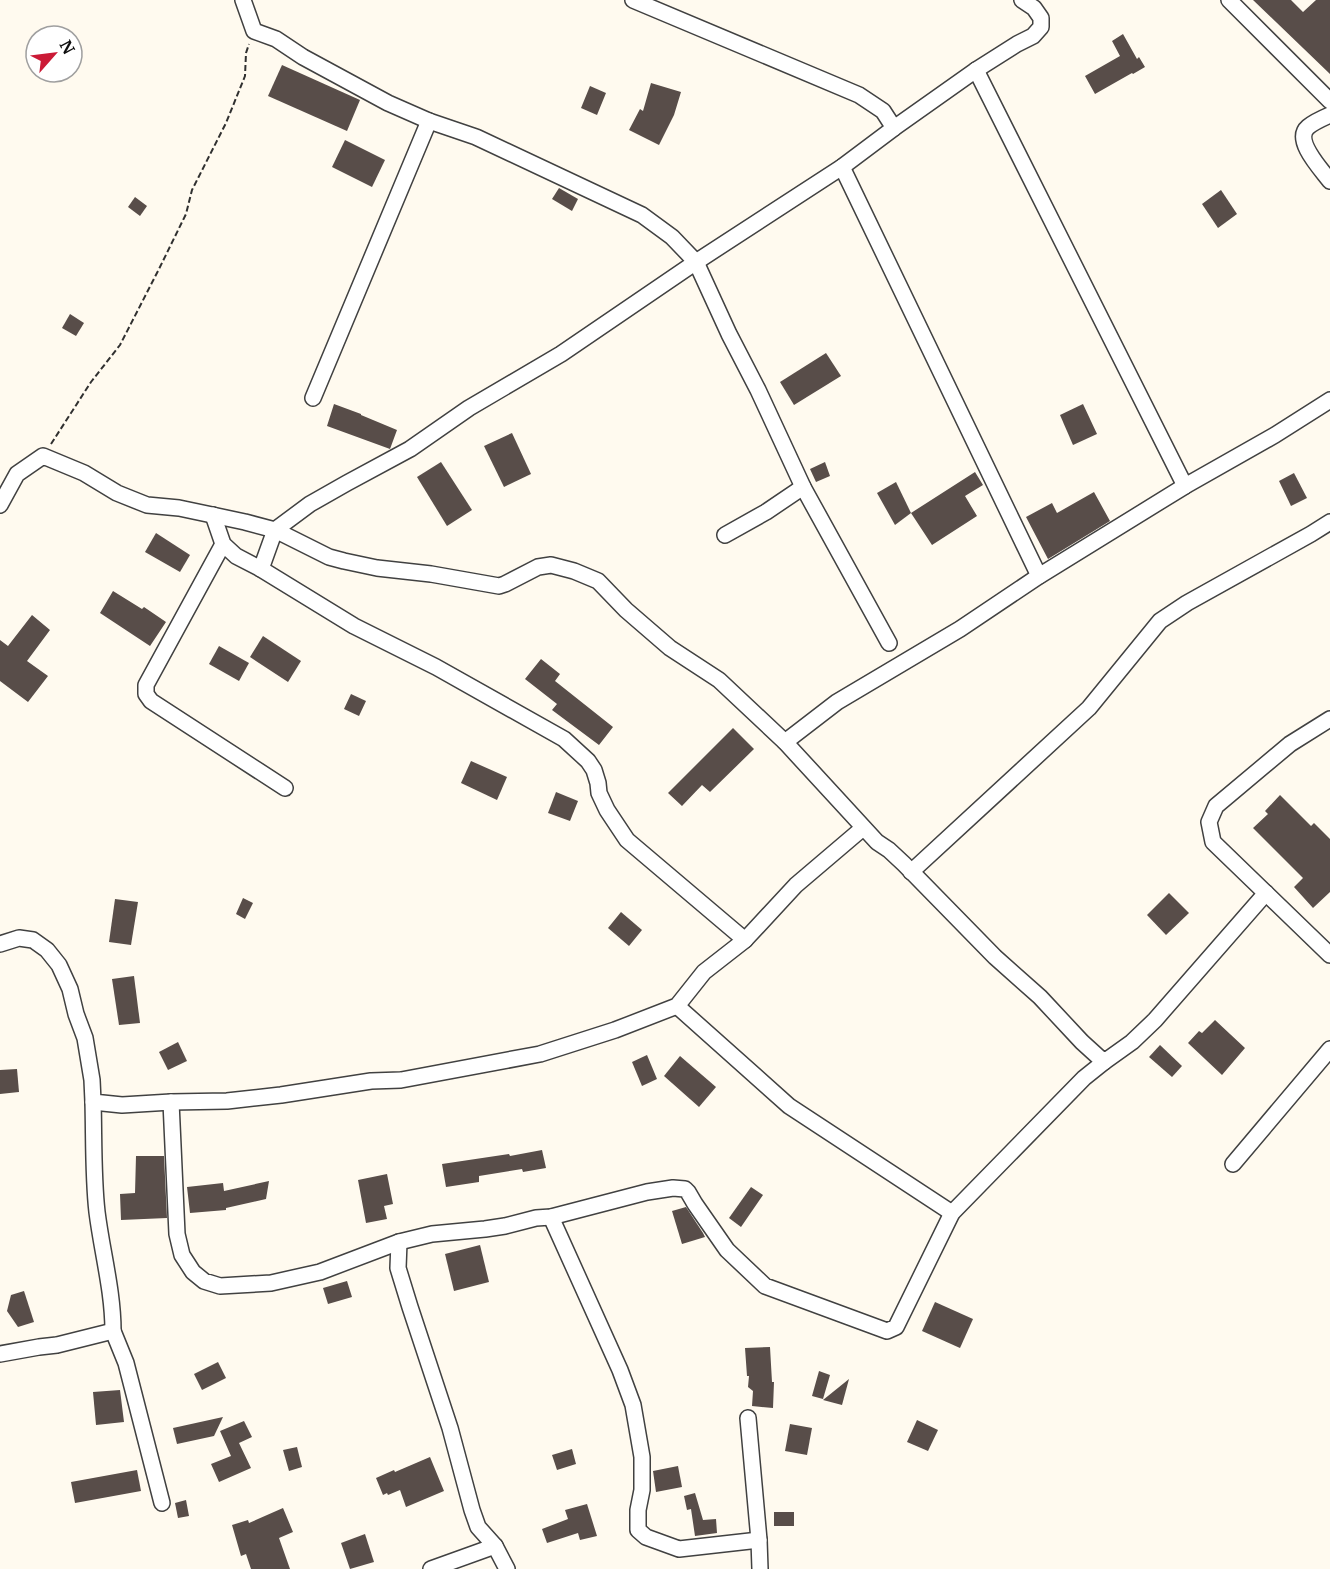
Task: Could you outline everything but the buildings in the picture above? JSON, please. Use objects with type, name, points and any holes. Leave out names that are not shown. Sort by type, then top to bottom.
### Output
[{"type":"street","points":[[243,0],[254,31],[276,39],[303,57],[388,103],[429,122],[476,137],[642,215],[672,237],[696,262],[803,487],[889,643]]},
{"type":"street","points":[[633,0],[859,95],[883,111],[894,128]]},
{"type":"street","points":[[261,569],[275,530],[310,504],[410,449],[469,408],[561,354],[842,167],[976,70],[1037,33],[1041,27],[1041,18],[1034,8],[1022,0]]},
{"type":"street","points":[[1229,0],[1330,101]]},
{"type":"street","points":[[976,70],[1185,486]]},
{"type":"street","points":[[1330,115],[1309,126],[1303,138],[1305,146],[1330,181]]},
{"type":"street","points":[[314,398],[429,122]]},
{"type":"street","points":[[842,167],[1040,576]]},
{"type":"street","points":[[785,742],[837,702],[960,629],[1040,576],[1185,486],[1275,435],[1330,400]]},
{"type":"street","points":[[0,505],[17,474],[43,456],[84,473],[117,494],[147,505],[179,508],[275,530],[329,557],[344,561],[493,585],[505,584],[538,567],[545,566],[558,566],[598,581],[626,610],[670,648],[719,680],[785,742],[863,828],[904,864],[995,957],[1104,1062]]},
{"type":"street","points":[[725,535],[766,512],[803,487]]},
{"type":"street","points":[[213,515],[223,544],[236,556],[354,626],[436,667],[564,739],[588,761],[594,770],[599,793],[607,810],[627,840],[745,940]]},
{"type":"street","points":[[911,872],[1089,708],[1160,621],[1187,603],[1330,522]]},
{"type":"street","points":[[223,544],[146,685],[146,694],[151,701],[285,788]]},
{"type":"street","points":[[1330,719],[1290,744],[1216,806],[1209,822],[1213,842],[1330,955]]},
{"type":"street","points":[[93,1102],[122,1104],[227,1101],[371,1081],[401,1080],[540,1054],[615,1030],[677,1006],[704,972],[745,940],[796,885],[863,828]]},
{"type":"street","points":[[171,1102],[177,1234],[182,1255],[193,1272],[204,1281],[220,1286],[272,1283],[320,1272],[399,1242],[432,1234],[505,1226],[673,1188],[685,1189],[688,1192],[727,1250],[765,1286],[887,1331],[896,1327],[952,1213],[1084,1078],[1132,1042],[1155,1020],[1266,893]]},
{"type":"street","points":[[0,944],[19,938],[33,940],[47,950],[59,965],[70,989],[85,1038],[92,1080],[97,1212],[110,1287],[113,1331],[126,1363],[162,1503]]},
{"type":"street","points":[[677,1006],[789,1106],[952,1213]]},
{"type":"street","points":[[1233,1164],[1330,1049]]},
{"type":"street","points":[[551,1217],[620,1370],[633,1405],[642,1457],[642,1490],[638,1510],[638,1530],[646,1537],[679,1549],[759,1540]]},
{"type":"street","points":[[399,1242],[398,1268],[450,1428],[472,1510],[478,1527],[495,1546],[507,1569]]},
{"type":"street","points":[[0,1354],[57,1345],[113,1331]]},
{"type":"street","points":[[748,1418],[760,1569]]},
{"type":"street","points":[[431,1569],[495,1546]]},
{"type":"path","points":[[43,456],[91,381],[120,345],[159,269],[186,214],[192,190],[230,114],[245,76],[246,52],[254,31]]}]
